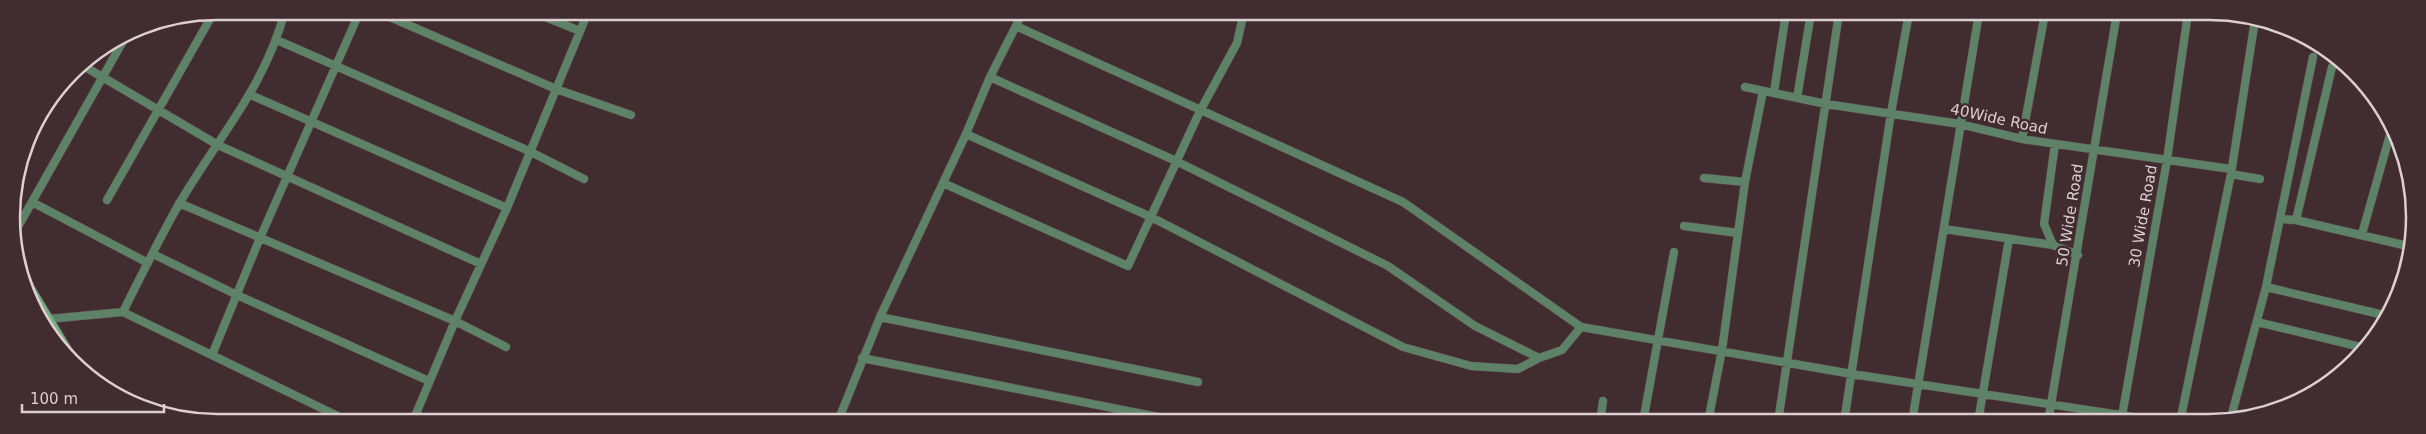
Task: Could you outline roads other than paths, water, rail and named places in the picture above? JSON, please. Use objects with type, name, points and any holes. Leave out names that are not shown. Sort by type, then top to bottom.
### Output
[{"type":"street","points":[[108,200],[209,20]]},
{"type":"street","points":[[123,312],[179,203],[251,95],[277,40],[283,20]]},
{"type":"street","points":[[212,355],[286,176],[356,20]]},
{"type":"street","points":[[397,20],[556,88],[631,114]]},
{"type":"street","points":[[553,20],[580,31]]},
{"type":"street","points":[[416,414],[455,321],[507,208],[585,20]]},
{"type":"street","points":[[841,414],[880,317],[966,134],[990,77],[1019,20]]},
{"type":"street","points":[[943,183],[1128,266],[1200,111],[1237,43],[1242,20]]},
{"type":"street","points":[[1774,92],[1785,20]]},
{"type":"street","points":[[1797,98],[1810,20]]},
{"type":"street","points":[[1779,414],[1838,20]]},
{"type":"street","points":[[1845,414],[1891,113],[1908,20]]},
{"type":"street","points":[[1913,414],[1979,20]]},
{"type":"street","points":[[2022,139],[2044,20]]},
{"type":"street","name":"50 Wide Road","points":[[2049,414],[2078,255],[2116,20]]},
{"type":"street","name":"30 Wide Road","points":[[2123,414],[2167,160],[2187,20]]},
{"type":"street","points":[[1016,26],[1403,202],[1581,327],[1657,342],[1722,350],[1852,374],[2051,404],[2098,414]]},
{"type":"street","points":[[2182,414],[2231,172],[2255,26]]},
{"type":"street","points":[[277,40],[530,151],[584,179]]},
{"type":"street","points":[[20,223],[122,44]]},
{"type":"street","points":[[2232,412],[2266,287],[2286,181],[2313,57]]},
{"type":"street","points":[[2296,220],[2332,67]]},
{"type":"street","points":[[88,68],[218,145],[481,264]]},
{"type":"street","points":[[990,77],[1176,161],[1388,266],[1475,326],[1539,358]]},
{"type":"street","name":"40Wide Road","points":[[1745,87],[1826,104],[1960,124],[2022,139],[2167,160],[2260,178]]},
{"type":"street","points":[[1710,414],[1722,350],[1745,182],[1763,91]]},
{"type":"street","points":[[251,95],[507,208]]},
{"type":"street","points":[[966,134],[1150,217],[1403,347],[1471,366],[1518,368],[1562,350],[1581,327]]},
{"type":"street","points":[[2362,234],[2389,138]]},
{"type":"street","points":[[2053,245],[2044,224],[2055,144]]},
{"type":"street","points":[[1704,178],[1745,182]]},
{"type":"street","points":[[32,202],[148,263]]},
{"type":"street","points":[[179,203],[455,321],[506,347]]},
{"type":"street","points":[[2280,220],[2296,220],[2404,245]]},
{"type":"street","points":[[1684,226],[1738,233]]},
{"type":"street","points":[[1944,229],[2053,245],[2078,255]]},
{"type":"street","points":[[1979,414],[2009,239]]},
{"type":"street","points":[[1644,414],[1674,252]]},
{"type":"street","points":[[153,254],[237,295],[429,381]]},
{"type":"street","points":[[2266,287],[2381,314]]},
{"type":"street","points":[[48,319],[123,312],[334,414]]},
{"type":"street","points":[[880,317],[1198,382]]},
{"type":"street","points":[[2258,322],[2358,346]]},
{"type":"street","points":[[862,358],[1143,414]]},
{"type":"street","points":[[1601,414],[1603,401]]}]
